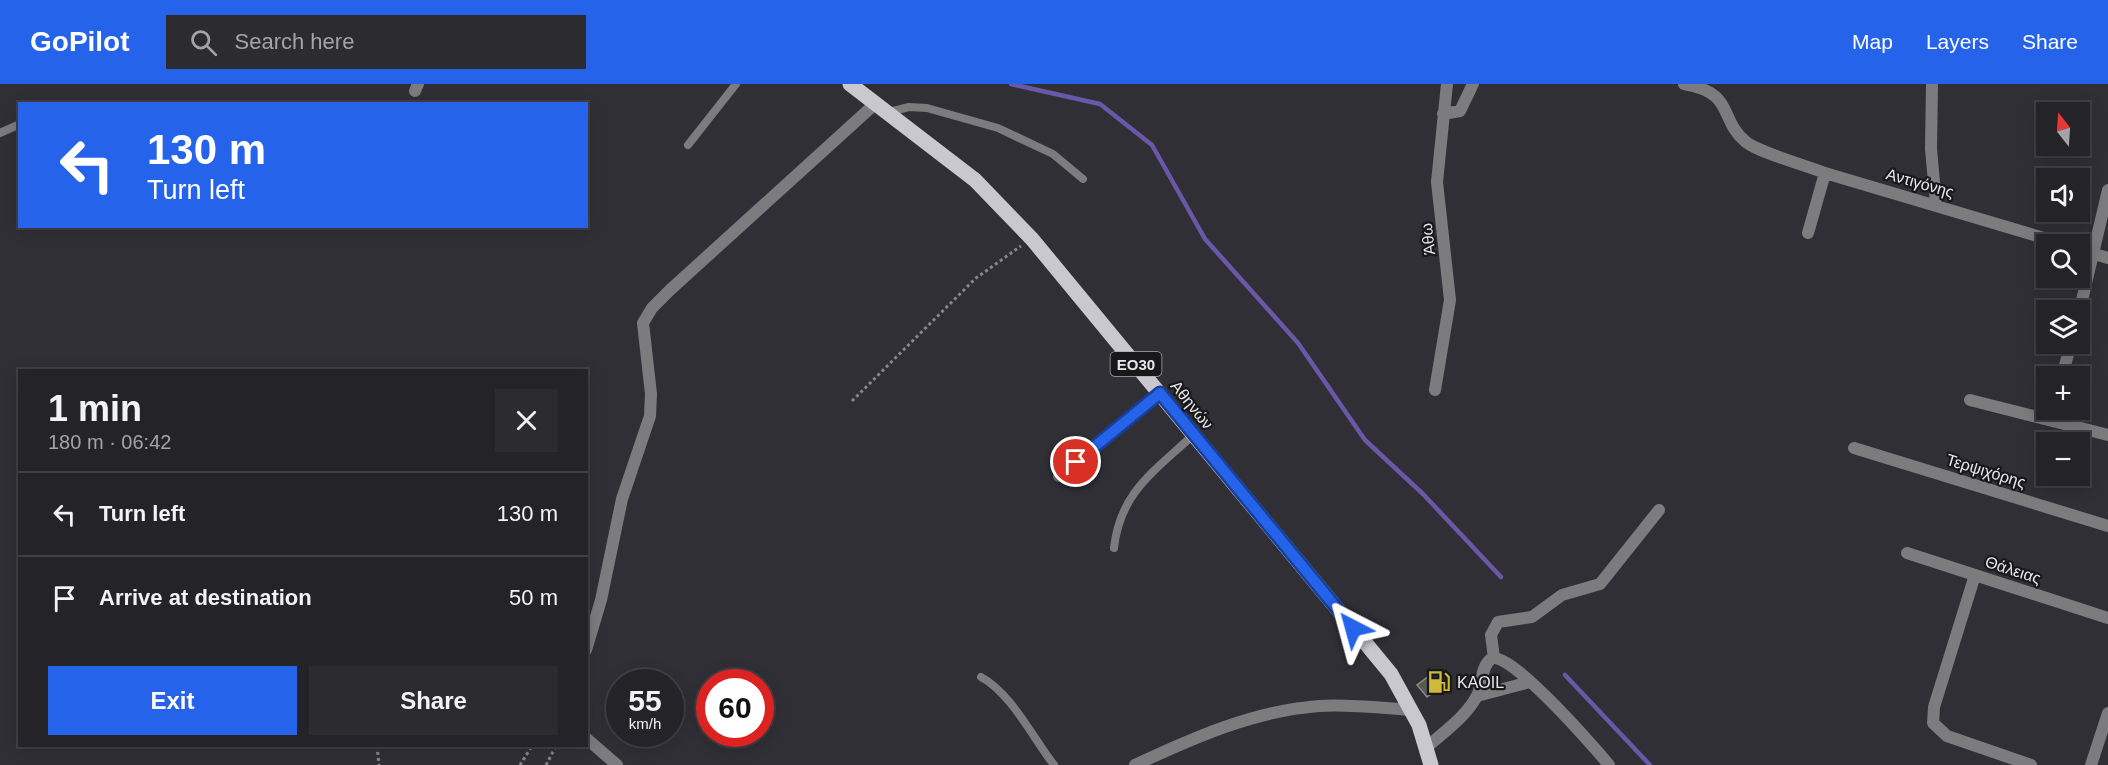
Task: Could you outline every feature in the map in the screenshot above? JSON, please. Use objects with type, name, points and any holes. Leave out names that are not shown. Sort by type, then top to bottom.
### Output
[{"type":"main road","name":"Αθηνών","points":[[850,84],[975,180],[1032,239],[1391,674],[1412,710],[1427,747],[1431,765]]},
{"type":"street","name":"Άθω","points":[[1436,390],[1450,300],[1437,182],[1447,84]]},
{"type":"street","points":[[1443,114],[1460,111],[1473,84]]},
{"type":"street","name":"Αντιγόνης","points":[[1684,84],[1695,86],[1723,102],[1738,134],[1753,147],[1825,172],[2036,235]]},
{"type":"street","points":[[1932,84],[1931,149],[1936,204]]},
{"type":"street","points":[[588,643],[601,600],[622,499],[650,416],[644,319],[670,290],[876,103]]},
{"type":"street","points":[[1808,233],[1825,172]]},
{"type":"street","points":[[2082,300],[2108,190]]},
{"type":"street","points":[[2090,253],[2108,258]]},
{"type":"street","points":[[1059,476],[1160,393]]},
{"type":"street","points":[[1970,400],[2036,412]]},
{"type":"street","points":[[2065,420],[2108,435]]},
{"type":"street","name":"Τερψιχόρης","points":[[1854,448],[2108,526]]},
{"type":"street","points":[[1494,658],[1491,635],[1498,622],[1532,617],[1562,595],[1600,584],[1659,510]]},
{"type":"street","name":"Θάλειας","points":[[1907,553],[2108,618]]},
{"type":"street","points":[[1976,575],[1934,707],[1933,723],[1947,736],[2031,765]]},
{"type":"street","points":[[1494,658],[1508,663],[1530,682],[1609,765]]},
{"type":"street","points":[[1427,747],[1465,713],[1477,696],[1486,665],[1494,658]]},
{"type":"street","points":[[1477,696],[1530,682]]},
{"type":"street","points":[[1135,765],[1226,725],[1300,709],[1319,706],[1412,710]]},
{"type":"street","points":[[2091,765],[2108,713]]},
{"type":"street","points":[[588,740],[617,765]]},
{"type":"lane","points":[[688,145],[736,84]]},
{"type":"lane","points":[[889,112],[909,107],[927,108],[998,128],[1053,154],[1083,179]]},
{"type":"lane","points":[[0,133],[18,125]]},
{"type":"lane","points":[[1114,548],[1120,514],[1131,494],[1194,435]]},
{"type":"lane","points":[[981,677],[989,681],[1005,698],[1054,765]]},
{"type":"path","points":[[852,401],[976,278],[1032,239]]},
{"type":"path","points":[[377,747],[379,765]]},
{"type":"path","points":[[519,765],[531,747]]},
{"type":"path","points":[[546,765],[555,747]]},
{"type":"building","points":[[1429,676],[1439,688],[1427,697],[1417,685]]},
{"type":"waterway","points":[[1011,84],[1100,104],[1152,145],[1205,239],[1298,343],[1365,440],[1423,494],[1501,577]]},
{"type":"waterway","points":[[1565,675],[1650,765]]},
{"type":"place","name":"KAOIL","points":[[1439,682]]},
{"type":"route","points":[[1076,462],[1160,393],[1353,628]]}]
